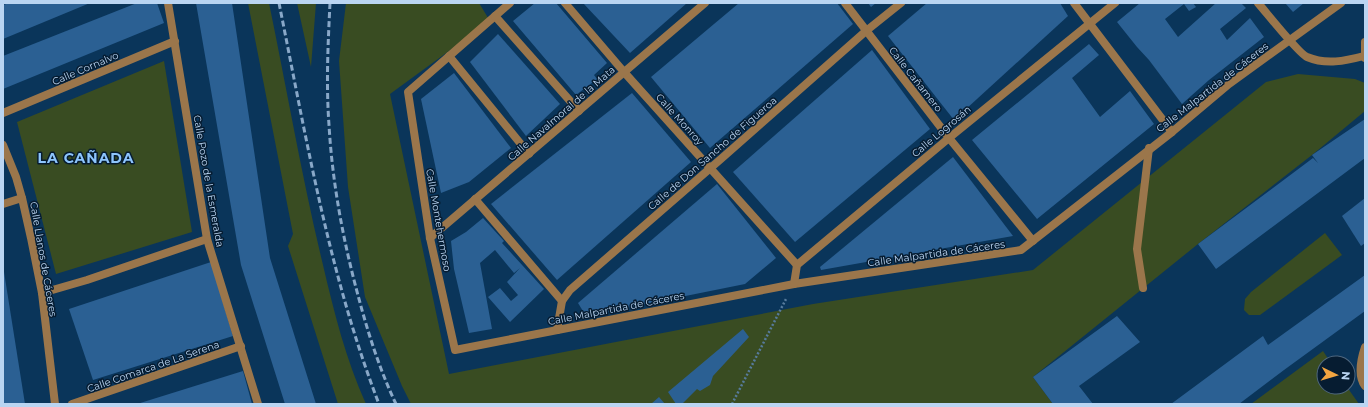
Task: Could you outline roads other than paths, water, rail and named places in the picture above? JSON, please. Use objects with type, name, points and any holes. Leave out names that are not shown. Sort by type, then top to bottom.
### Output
[{"type":"street","name":"Calle Pozo de la Esmeralda","points":[[168,3],[207,239],[258,404]]},
{"type":"street","points":[[510,3],[449,56],[530,154]]},
{"type":"street","name":"Calle Monroy","points":[[565,3],[624,72],[797,265]]},
{"type":"street","name":"Calle Navalmoral de la Mata","points":[[430,238],[705,3]]},
{"type":"street","name":"Calle Cañamero","points":[[845,3],[949,138],[1033,241]]},
{"type":"street","name":"Calle de Don Sancho de Figueroa","points":[[562,301],[570,290],[866,31],[901,3]]},
{"type":"street","points":[[1074,3],[1172,132]]},
{"type":"street","name":"Calle Logrosán","points":[[797,265],[949,138],[1115,3]]},
{"type":"street","points":[[1258,3],[1306,57],[1323,62],[1346,61],[1365,57],[1365,42]]},
{"type":"street","name":"Calle Malpartida de Cáceres","points":[[456,350],[794,284],[1021,250],[1149,148],[1172,132],[1229,84],[1341,3]]},
{"type":"street","points":[[495,16],[579,111]]},
{"type":"street","name":"Calle Cornalvo","points":[[3,113],[175,41]]},
{"type":"street","name":"Calle Montehermoso","points":[[449,56],[408,92],[430,238],[456,350]]},
{"type":"street","name":"Calle Llanos de Cáceres","points":[[3,146],[16,177],[22,198],[42,293],[55,404]]},
{"type":"street","points":[[1143,288],[1137,249],[1149,148]]},
{"type":"street","points":[[3,204],[22,198]]},
{"type":"street","points":[[474,199],[562,301],[557,330]]},
{"type":"street","points":[[42,293],[87,280],[207,239]]},
{"type":"street","points":[[794,284],[797,265]]},
{"type":"street","name":"Calle Comarca de La Serena","points":[[72,404],[240,346]]},
{"type":"street","points":[[1365,347],[1360,365],[1362,382],[1365,386]]},
{"type":"railway","points":[[279,3],[311,165],[334,262],[347,310],[379,404]]},
{"type":"railway","points":[[330,3],[328,110],[332,164],[341,222],[349,261],[372,343],[377,359],[396,404]]},
{"type":"district","name":"LA CAÑADA","points":[[86,158]]}]
